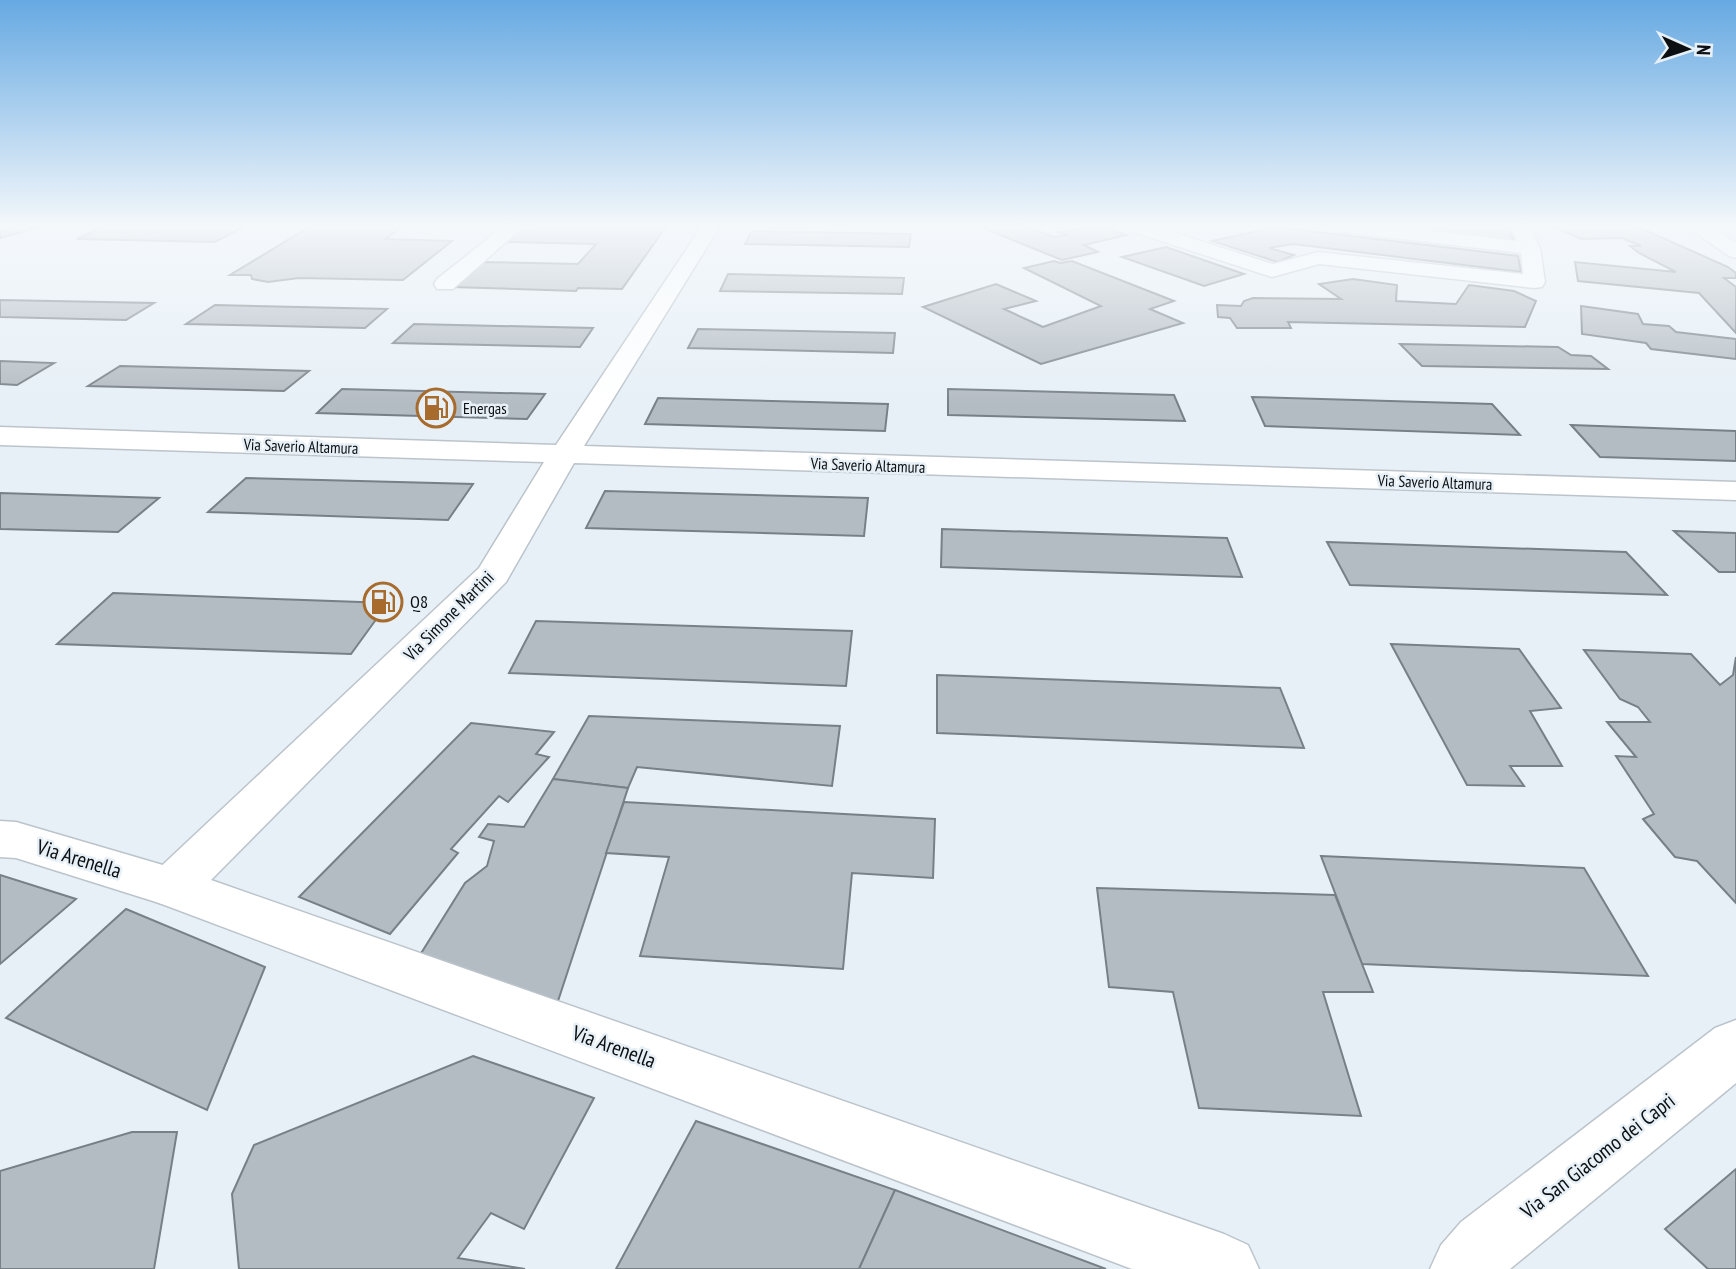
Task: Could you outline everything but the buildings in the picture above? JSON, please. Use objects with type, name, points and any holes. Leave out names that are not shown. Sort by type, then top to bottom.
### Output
[{"type":"main road","name":"Via Simone Martini","points":[[172,887],[493,574],[563,456],[673,285]]},
{"type":"main road","name":"Via Saverio Altamura","points":[[0,436],[1736,492]]},
{"type":"main road","name":"Via Arenella","points":[[0,839],[16,840],[172,887],[1224,1269]]},
{"type":"main road","name":"Via San Giacomo dei Capri","points":[[1489,1261],[1736,1047]]},
{"type":"place","name":"Energas","points":[[436,408]]},
{"type":"place","name":"Q8","points":[[383,602]]}]
